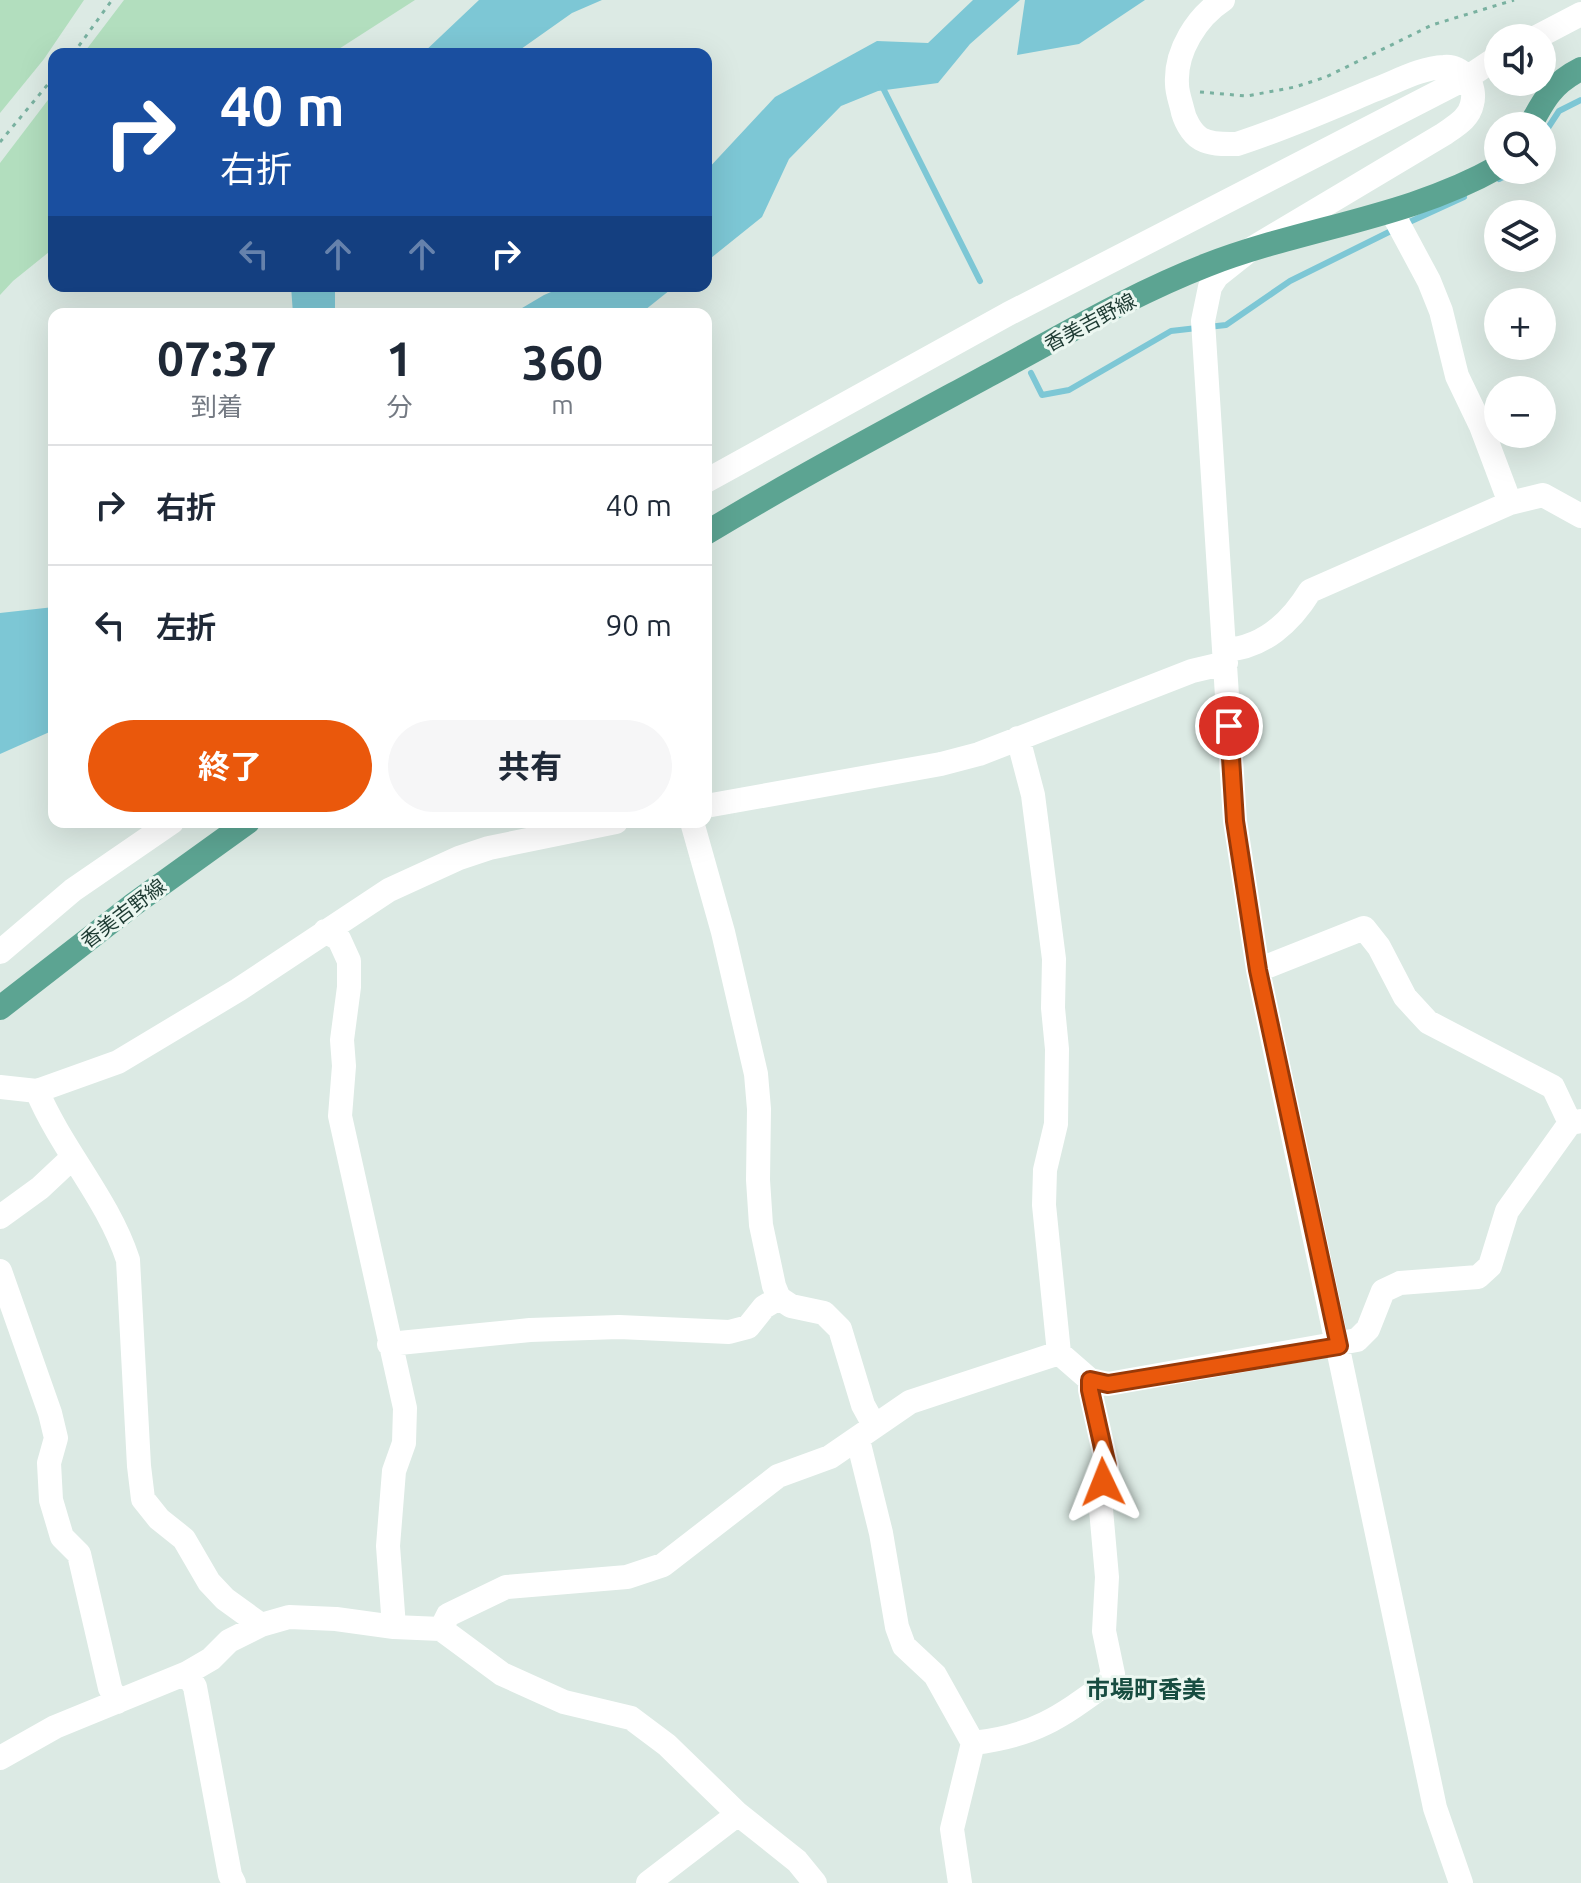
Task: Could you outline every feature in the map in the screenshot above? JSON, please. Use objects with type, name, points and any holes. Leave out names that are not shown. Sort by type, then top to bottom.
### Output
[{"type":"main road","points":[[1537,112],[1548,92],[1581,69]]},
{"type":"main road","name":"香美吉野線","points":[[712,529],[780,488],[1121,304],[1204,266],[1251,249],[1397,222],[1484,175]]},
{"type":"main road","name":"香美吉野線","points":[[0,1008],[134,904],[240,828]]},
{"type":"street","points":[[1223,0],[1193,30],[1180,56],[1177,83],[1184,119],[1198,138],[1215,144],[1237,144],[1415,74],[1446,66],[1459,69],[1468,77],[1474,99],[1464,119],[1444,134],[1251,249],[1217,276],[1210,287],[1203,328],[1235,821],[1258,970],[1435,1808],[1461,1883]]},
{"type":"street","points":[[1556,27],[1581,14]]},
{"type":"street","points":[[712,478],[1008,314],[1484,66]]},
{"type":"street","points":[[1397,222],[1429,281],[1441,311],[1457,376],[1481,426],[1510,503]]},
{"type":"street","points":[[712,805],[941,764],[1018,738],[1192,671],[1273,634],[1300,608],[1310,591],[1510,503],[1543,495],[1581,516]]},
{"type":"street","points":[[1018,738],[1033,795],[1054,959],[1056,1124],[1045,1170],[1044,1205],[1059,1353],[1090,1380],[1108,1384],[1339,1346],[1357,1340],[1368,1329],[1383,1291],[1400,1283],[1478,1277],[1490,1266],[1507,1211],[1576,1122],[1553,1087],[1428,1022],[1405,997],[1379,947],[1364,928],[1258,970]]},
{"type":"street","points":[[0,952],[73,890],[163,828]]},
{"type":"street","points":[[0,1087],[37,1091],[118,1062],[238,990],[389,890],[489,848],[587,828]]},
{"type":"street","points":[[694,828],[723,932],[756,1074],[761,1225],[774,1286],[779,1298],[791,1306],[824,1313],[840,1329],[863,1405],[897,1627],[904,1646],[935,1675],[973,1743],[952,1829],[960,1883]]},
{"type":"street","points":[[325,931],[339,939],[349,961],[342,1040],[344,1066],[340,1116],[405,1408],[404,1443],[394,1471],[388,1546],[394,1627]]},
{"type":"street","points":[[37,1091],[50,1121],[118,1231],[128,1260],[143,1499],[159,1519],[184,1539],[209,1582],[225,1599],[261,1625]]},
{"type":"street","points":[[0,1217],[40,1188],[72,1158]]},
{"type":"street","points":[[0,1271],[50,1413],[56,1438],[49,1463],[51,1500],[62,1537],[79,1554],[110,1688],[117,1702]]},
{"type":"street","points":[[389,1344],[530,1330],[619,1327],[729,1332],[748,1327],[764,1307],[779,1298]]},
{"type":"street","points":[[441,1629],[448,1615],[506,1587],[627,1577],[663,1565],[778,1476],[830,1457],[910,1402],[1059,1353]]},
{"type":"street","points":[[973,1743],[1008,1739],[1051,1722],[1107,1683],[1113,1674],[1104,1631],[1107,1577],[1100,1498],[1107,1466],[1090,1380]]},
{"type":"street","points":[[0,1758],[55,1727],[187,1673],[211,1659],[229,1641],[261,1625],[289,1617],[441,1629],[502,1674],[564,1702],[631,1718],[667,1745],[738,1814],[797,1861],[815,1883]]},
{"type":"street","points":[[187,1673],[195,1687],[234,1883]]},
{"type":"street","points":[[648,1883],[738,1814]]},
{"type":"path","points":[[77,48],[112,0]]},
{"type":"path","points":[[1178,91],[1247,96],[1295,87],[1326,77],[1432,25],[1514,0]]},
{"type":"path","points":[[0,142],[48,84]]},
{"type":"green space","points":[[0,0],[84,0],[51,48],[48,48],[44,59],[0,113]]},
{"type":"green space","points":[[124,0],[415,0],[340,48],[88,48]]},
{"type":"green space","points":[[48,100],[48,253],[0,295],[0,163]]},
{"type":"water","points":[[479,0],[602,0],[572,13],[522,48],[428,48]]},
{"type":"water","points":[[973,0],[1020,0],[970,44],[938,83],[878,91],[841,106],[789,159],[762,217],[712,257],[712,165],[775,97],[877,41],[928,43]]},
{"type":"water","points":[[1025,0],[1145,0],[1079,44],[1017,55]]},
{"type":"water","points":[[291,292],[335,292],[335,308],[293,308]]},
{"type":"water","points":[[551,292],[668,292],[648,308],[522,308]]},
{"type":"water","points":[[48,608],[48,733],[0,754],[0,613]]},
{"type":"waterway","points":[[881,84],[980,281]]},
{"type":"waterway","points":[[1556,116],[1581,100]]},
{"type":"waterway","points":[[1405,224],[1464,197]]},
{"type":"waterway","points":[[1208,327],[1226,325],[1290,281],[1395,229]]},
{"type":"waterway","points":[[1031,373],[1042,395],[1069,390],[1171,331],[1197,328]]},
{"type":"district","name":"市場町香美","points":[[1146,1689]]},
{"type":"route","points":[[1103,1482],[1107,1466],[1090,1380],[1108,1384],[1339,1346],[1258,970],[1235,821],[1229,726]]}]
